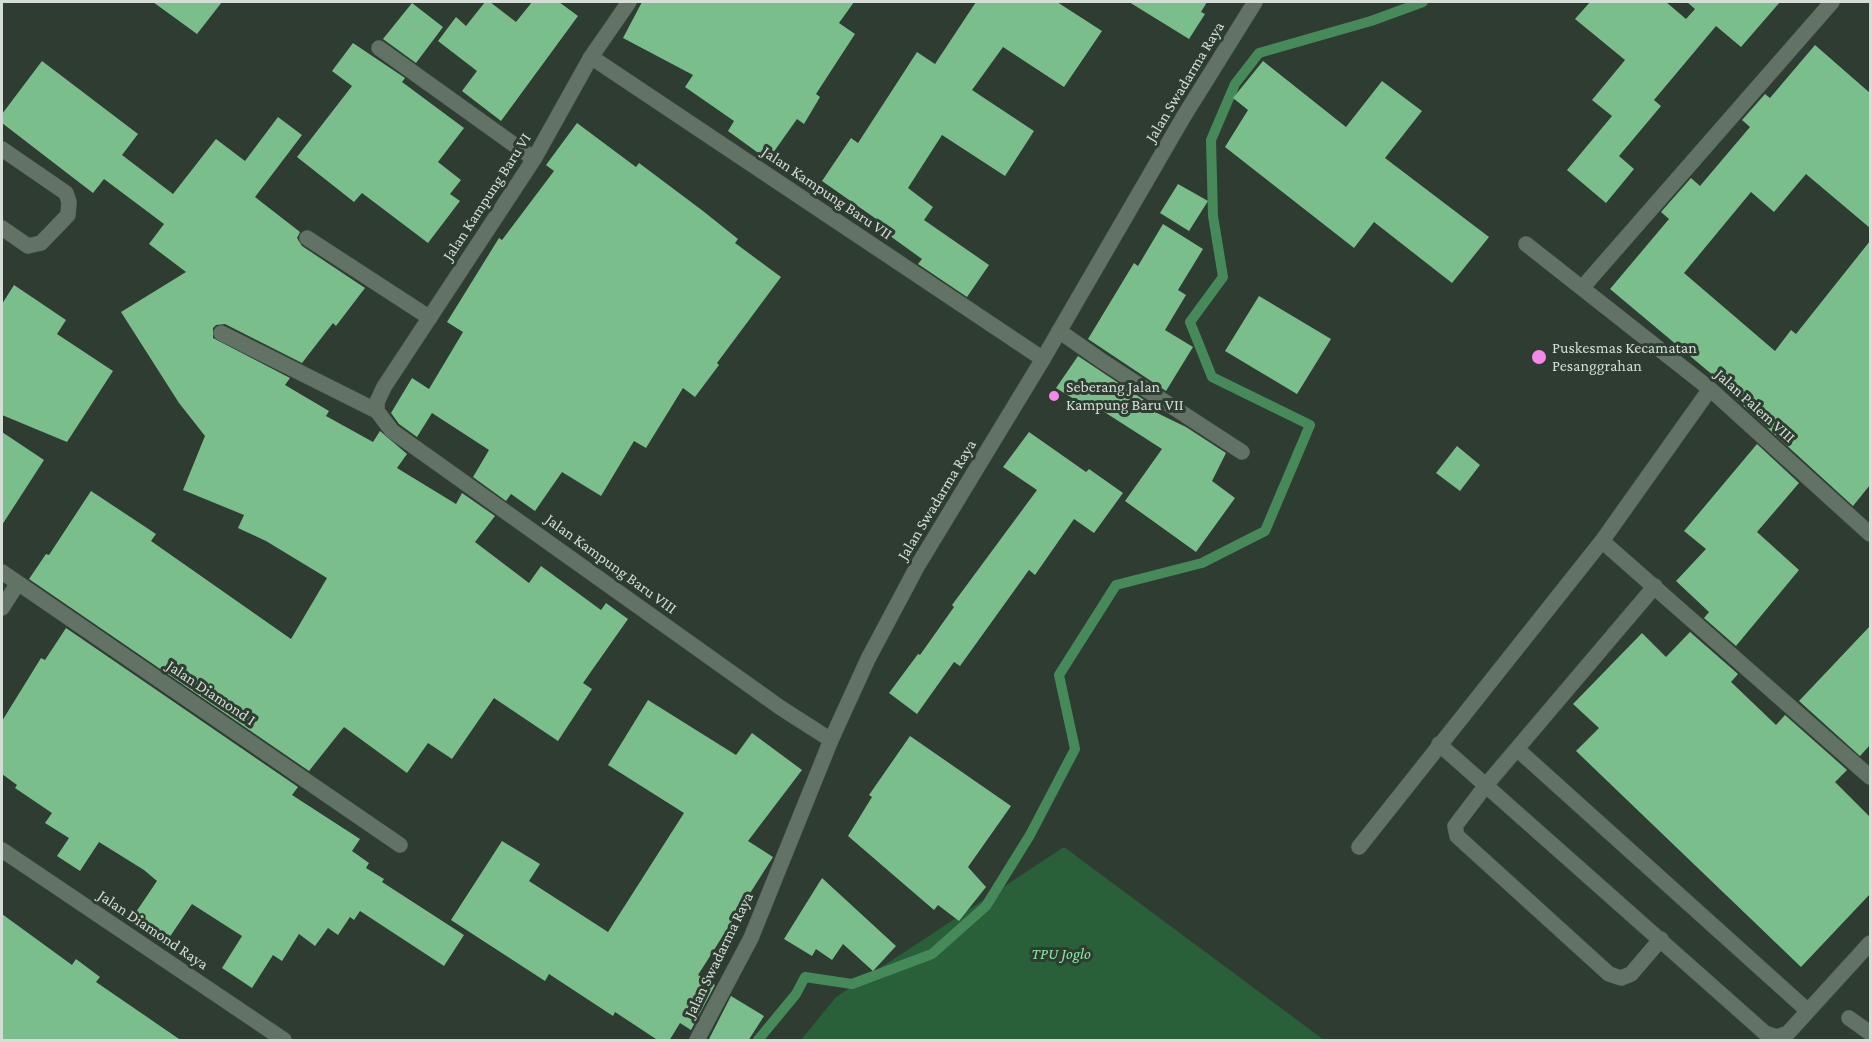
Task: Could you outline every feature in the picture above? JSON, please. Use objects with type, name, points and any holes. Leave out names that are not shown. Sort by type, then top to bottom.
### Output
[{"type":"street","name":"Jalan Kampung Baru VI","points":[[377,411],[377,402],[384,387],[534,159],[591,57],[628,2]]},
{"type":"street","name":"Jalan Swadarma Raya","points":[[697,1041],[751,938],[831,740],[868,659],[918,565],[1043,359],[1184,116],[1255,2]]},
{"type":"street","points":[[1582,288],[1832,2]]},
{"type":"street","points":[[379,48],[534,159]]},
{"type":"street","name":"Jalan Kampung Baru VII","points":[[591,57],[1043,359]]},
{"type":"street","points":[[2,149],[66,193],[69,202],[68,215],[41,243],[28,246],[2,228]]},
{"type":"street","points":[[307,238],[430,318]]},
{"type":"street","name":"Jalan Palem VIII","points":[[1526,244],[1710,389],[1870,534]]},
{"type":"street","points":[[1059,331],[1242,452]]},
{"type":"street","points":[[221,333],[377,411]]},
{"type":"street","points":[[1359,847],[1602,541],[1710,389]]},
{"type":"street","name":"Jalan Kampung Baru VIII","points":[[377,411],[392,430],[781,708],[831,740]]},
{"type":"street","points":[[1602,541],[1870,777]]},
{"type":"street","name":"Jalan Diamond I","points":[[2,572],[400,844]]},
{"type":"street","points":[[2,608],[18,583]]},
{"type":"street","points":[[1655,586],[1486,784],[1458,818],[1455,826],[1457,836],[1609,974],[1621,978],[1631,974],[1661,939]]},
{"type":"street","points":[[1440,744],[1765,1032],[1777,1036],[1788,1033],[1870,943]]},
{"type":"street","points":[[1517,748],[1808,1011]]},
{"type":"street","name":"Jalan Diamond Raya","points":[[2,850],[284,1040]]},
{"type":"street","points":[[1849,1018],[1870,1033]]},
{"type":"green space","name":"TPU Joglo","points":[[1064,847],[1324,1040],[801,1040],[836,997]]},
{"type":"building","points":[[153,2],[222,2],[197,34]]},
{"type":"building","points":[[485,2],[490,2],[516,22],[532,2],[559,2],[578,16],[501,121],[462,91],[477,71],[438,41],[456,17],[466,26]]},
{"type":"building","points":[[642,2],[854,2],[839,23],[855,34],[816,94],[820,97],[804,124],[797,119],[768,160],[728,131],[734,121],[685,87],[693,75],[623,38]]},
{"type":"building","points":[[976,2],[1057,2],[1102,31],[1064,87],[1003,47],[972,90],[1034,131],[1005,176],[942,135],[908,188],[933,207],[924,220],[989,265],[967,297],[918,264],[922,259],[879,228],[882,223],[822,181],[851,138],[858,143],[917,52],[935,64]]},
{"type":"building","points":[[1129,2],[1207,2],[1201,12],[1205,14],[1189,39]]},
{"type":"building","points":[[1590,2],[1666,2],[1686,19],[1695,9],[1687,2],[1780,2],[1741,47],[1716,26],[1654,100],[1661,106],[1619,156],[1634,169],[1606,203],[1567,170],[1612,116],[1592,100],[1625,60],[1575,19]]},
{"type":"building","points":[[412,3],[443,27],[416,63],[383,39]]},
{"type":"building","points":[[353,43],[405,78],[402,82],[464,128],[438,162],[461,180],[450,194],[460,201],[428,243],[362,193],[354,202],[297,157],[352,86],[332,71]]},
{"type":"building","points":[[1815,45],[1870,93],[1870,228],[1806,174],[1774,212],[1751,192],[1684,273],[1775,351],[1791,330],[1796,334],[1870,241],[1870,485],[1853,506],[1737,400],[1739,397],[1610,289],[1669,219],[1661,212],[1691,178],[1700,186],[1750,127],[1742,120],[1765,94],[1770,98]]},
{"type":"building","points":[[42,61],[138,134],[122,155],[173,194],[216,139],[245,161],[278,117],[302,135],[255,197],[300,232],[297,238],[302,246],[365,288],[336,326],[333,323],[302,363],[225,324],[216,325],[213,328],[213,338],[290,378],[285,385],[329,411],[326,416],[373,442],[380,431],[407,454],[397,468],[456,504],[462,493],[495,516],[475,542],[529,583],[541,566],[601,610],[606,603],[628,619],[583,683],[592,689],[558,741],[494,698],[452,759],[428,743],[407,773],[344,727],[309,771],[29,579],[46,554],[49,555],[91,491],[156,534],[151,541],[291,639],[327,578],[266,541],[238,528],[244,515],[183,490],[205,436],[179,403],[121,312],[186,272],[149,244],[164,224],[104,179],[93,193],[2,123],[2,114]]},
{"type":"building","points":[[1263,61],[1346,127],[1382,81],[1422,111],[1385,158],[1489,237],[1452,283],[1374,222],[1354,248],[1225,147],[1248,110],[1233,98]]},
{"type":"building","points":[[577,123],[636,167],[639,163],[703,211],[738,239],[735,243],[781,277],[717,363],[719,365],[695,397],[683,388],[646,448],[634,441],[601,496],[562,472],[535,511],[511,494],[506,501],[473,477],[489,450],[432,413],[417,437],[399,424],[391,413],[412,378],[429,389],[463,332],[447,322],[499,238],[502,240],[554,171],[546,165]]},
{"type":"building","points":[[1178,184],[1208,201],[1189,231],[1160,213]]},
{"type":"building","points":[[1163,224],[1203,249],[1178,290],[1186,295],[1165,330],[1193,347],[1166,391],[1088,339],[1134,263],[1138,266]]},
{"type":"building","points":[[14,285],[66,320],[57,334],[113,371],[67,442],[2,415],[2,304]]},
{"type":"building","points":[[1259,296],[1331,339],[1297,394],[1225,351]]},
{"type":"building","points":[[1078,356],[1156,408],[1153,411],[1186,427],[1226,453],[1212,481],[1235,498],[1196,552],[1125,501],[1162,449],[1095,406],[1092,410],[1056,388]]},
{"type":"building","points":[[2,432],[44,460],[2,525]]},
{"type":"building","points":[[1029,432],[1086,472],[1089,469],[1123,493],[1094,533],[1074,519],[1035,575],[1029,570],[960,666],[954,662],[917,714],[889,693],[918,654],[920,655],[954,607],[952,605],[1037,490],[1003,467]]},
{"type":"building","points":[[1757,444],[1799,483],[1757,532],[1799,570],[1736,646],[1704,618],[1709,612],[1676,581],[1706,549],[1684,531]]},
{"type":"building","points":[[1457,446],[1480,465],[1460,491],[1436,473]]},
{"type":"building","points":[[1870,626],[1870,745],[1860,756],[1799,701]]},
{"type":"building","points":[[66,628],[298,787],[292,795],[360,839],[352,851],[369,863],[366,868],[384,879],[382,882],[464,935],[444,966],[360,911],[354,920],[350,917],[338,935],[328,928],[315,946],[299,934],[282,961],[273,955],[252,988],[222,968],[242,936],[192,904],[169,938],[134,915],[157,881],[144,870],[99,842],[80,871],[57,856],[69,838],[45,823],[52,813],[15,788],[17,785],[2,774],[2,721],[41,658],[45,660]]},
{"type":"building","points":[[1690,632],[1738,674],[1731,682],[1776,725],[1785,715],[1847,770],[1835,782],[1870,817],[1870,894],[1801,967],[1576,751],[1599,728],[1573,704],[1642,633],[1666,657]]},
{"type":"building","points":[[648,700],[736,755],[752,733],[802,770],[748,841],[773,857],[698,975],[715,985],[691,1030],[680,1023],[669,1041],[659,1041],[615,1012],[613,1016],[549,974],[545,981],[451,920],[502,841],[540,864],[529,881],[608,932],[684,813],[608,765]]},
{"type":"building","points":[[910,736],[1011,806],[968,867],[986,887],[959,921],[938,905],[934,910],[848,836],[872,797],[869,795]]},
{"type":"building","points":[[822,878],[896,946],[873,971],[843,944],[832,960],[816,949],[812,956],[784,939]]},
{"type":"building","points":[[2,914],[72,965],[76,959],[100,977],[96,982],[182,1041],[2,1041]]},
{"type":"building","points":[[731,996],[764,1016],[748,1041],[708,1041]]},
{"type":"waterway","points":[[758,1040],[796,994],[805,977],[852,984],[932,954],[986,906],[1030,835],[1075,749],[1059,675],[1116,585],[1202,563],[1265,531],[1310,425],[1212,377],[1190,322],[1223,277],[1213,216],[1211,140],[1235,84],[1259,53],[1371,21],[1423,2]]},
{"type":"place","name":"Puskesmas Kecamatan Pesanggrahan","points":[[1539,357]]},
{"type":"place","name":"Seberang Jalan Kampung Baru VII","points":[[1054,396]]}]
